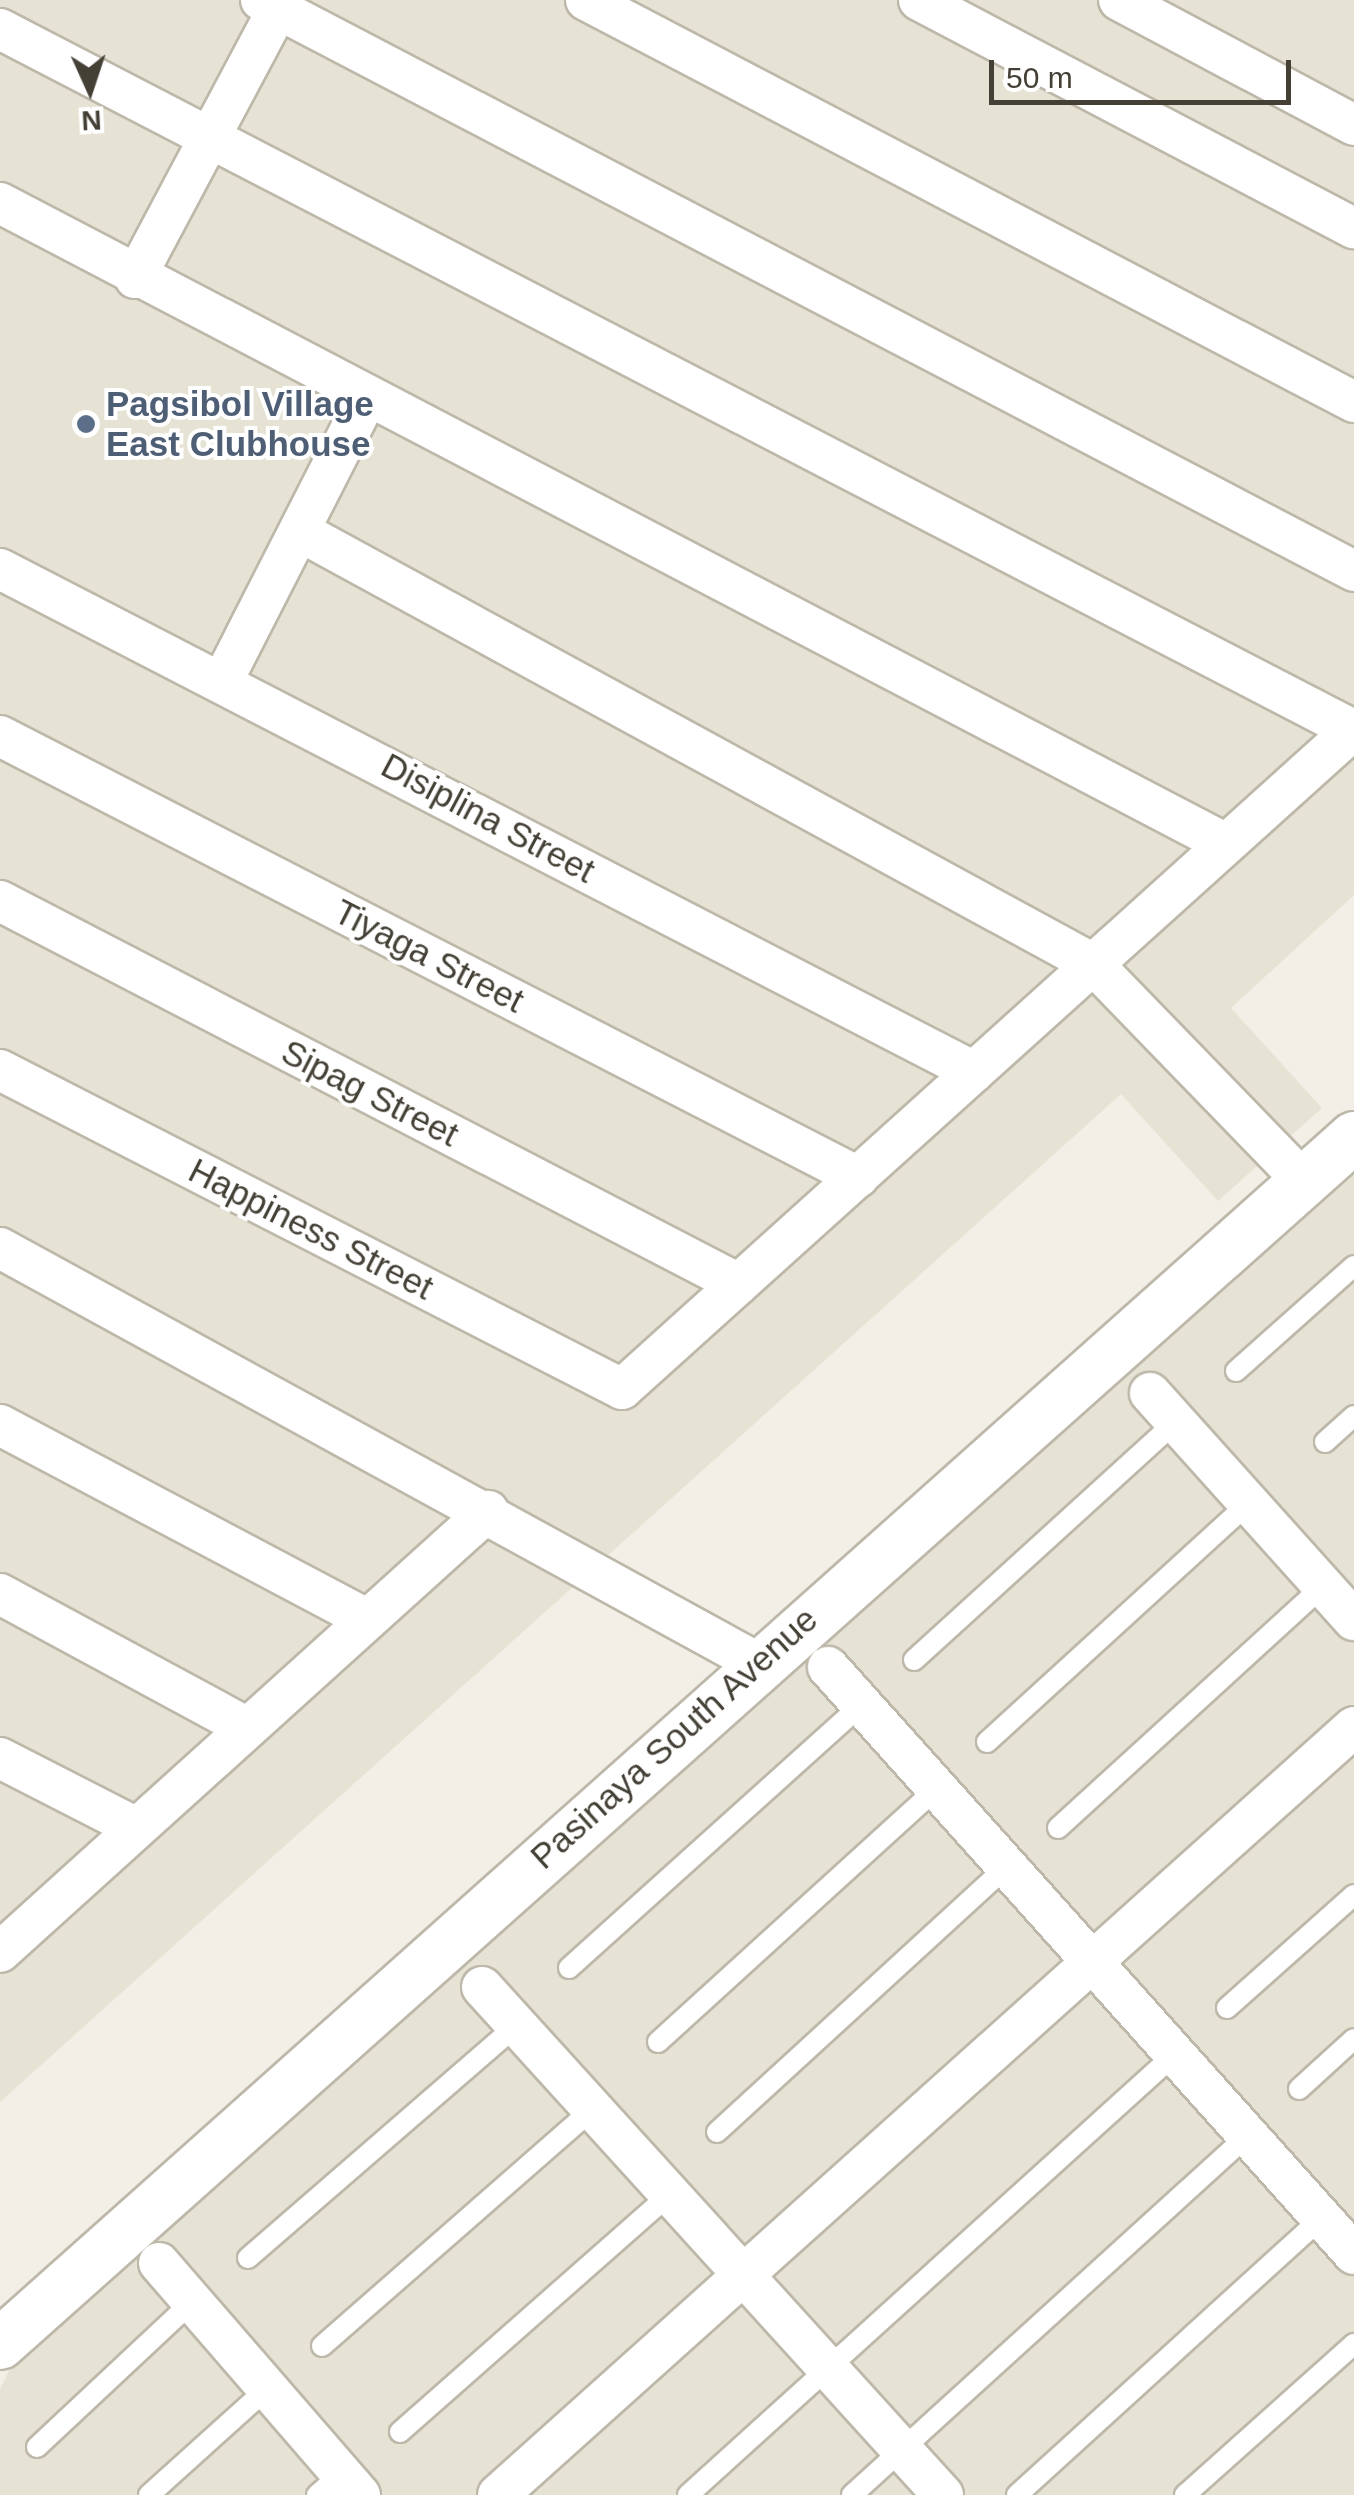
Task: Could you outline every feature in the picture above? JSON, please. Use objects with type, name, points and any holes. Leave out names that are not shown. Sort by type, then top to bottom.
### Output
[{"type":"street","points":[[586,0],[1354,402]]},
{"type":"street","points":[[920,0],[1354,228]]},
{"type":"street","points":[[1118,0],[1354,126]]},
{"type":"street","points":[[136,278],[209,140],[274,3],[1354,571]]},
{"type":"street","points":[[0,29],[1353,729],[739,1284]]},
{"type":"street","points":[[0,203],[366,400],[1226,844]]},
{"type":"street","points":[[223,680],[366,400]]},
{"type":"street","points":[[301,532],[1093,964],[1304,1182]]},
{"type":"street","name":"Disiplina Street","points":[[0,569],[223,680],[974,1072]]},
{"type":"street","name":"Tiyaga Street","points":[[0,736],[858,1176]]},
{"type":"street","name":"Sipag Street","points":[[0,902],[739,1284]]},
{"type":"street","name":"Happiness Street","points":[[0,1070],[622,1389],[739,1284]]},
{"type":"street","name":"Pasinaya South Avenue","points":[[0,2344],[756,1662],[1354,1137]]},
{"type":"street","points":[[0,1248],[756,1662]]},
{"type":"street","points":[[1163,1407],[1354,1620]]},
{"type":"street","points":[[0,1425],[365,1618]]},
{"type":"street","points":[[4,1942],[488,1512]]},
{"type":"street","points":[[0,1594],[244,1726]]},
{"type":"street","points":[[828,1666],[1354,2254]]},
{"type":"street","points":[[498,2495],[1354,1727]]},
{"type":"street","points":[[0,1758],[135,1827]]},
{"type":"street","points":[[482,1987],[944,2495]]},
{"type":"street","points":[[160,2263],[268,2388],[340,2488]]},
{"type":"lane","points":[[1236,1371],[1354,1266]]},
{"type":"lane","points":[[914,1660],[1163,1407]]},
{"type":"lane","points":[[1325,1442],[1354,1416]]},
{"type":"lane","points":[[987,1742],[1250,1503]]},
{"type":"lane","points":[[1058,1828],[1324,1586]]},
{"type":"lane","points":[[569,1968],[862,1704]]},
{"type":"lane","points":[[658,2042],[937,1788]]},
{"type":"lane","points":[[717,2132],[1007,1866]]},
{"type":"lane","points":[[1228,2008],[1354,1895]]},
{"type":"lane","points":[[248,2258],[517,2026]]},
{"type":"lane","points":[[1298,2089],[1354,2039]]},
{"type":"lane","points":[[688,2495],[1175,2054]]},
{"type":"lane","points":[[322,2346],[593,2109]]},
{"type":"lane","points":[[852,2495],[1248,2135]]},
{"type":"lane","points":[[400,2432],[670,2194]]},
{"type":"lane","points":[[1017,2495],[1322,2218]]},
{"type":"lane","points":[[36,2447],[193,2301]]},
{"type":"lane","points":[[1185,2495],[1354,2344]]},
{"type":"lane","points":[[149,2495],[268,2388]]},
{"type":"shaded area","points":[[0,0],[1354,0],[1354,895],[1231,1008],[1322,1108],[1218,1201],[1121,1094],[0,2102]]},
{"type":"shaded area","points":[[1354,1175],[1354,2495],[0,2495],[0,2389],[14,2361]]},
{"type":"place","name":"Pagsibol Village East Clubhouse","points":[[86,424]]}]
